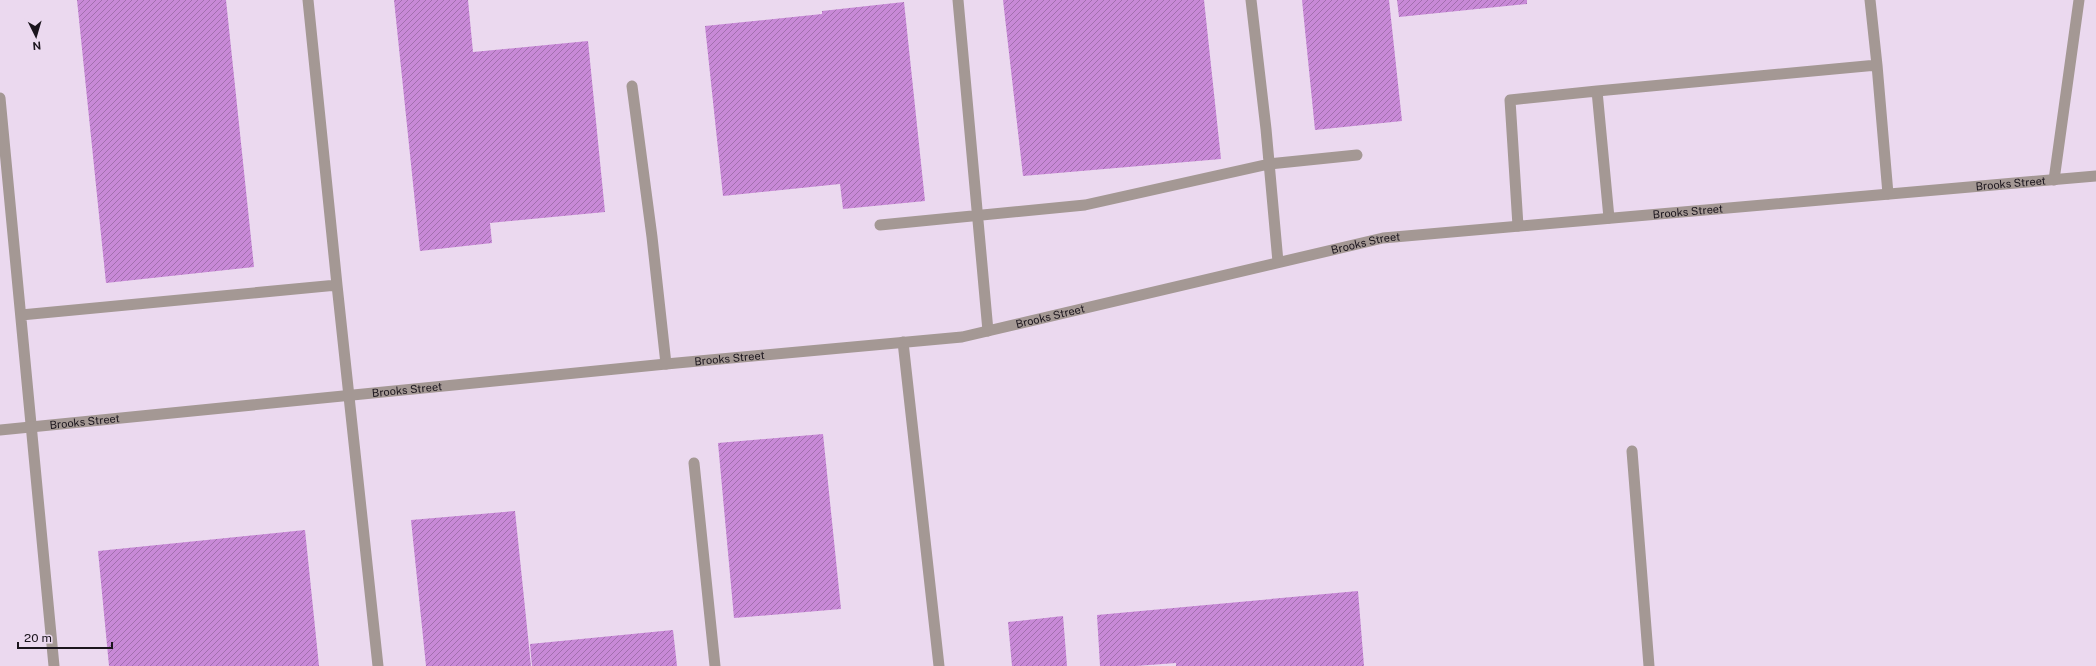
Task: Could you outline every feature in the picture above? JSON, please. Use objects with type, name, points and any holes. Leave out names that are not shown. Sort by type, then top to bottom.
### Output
[{"type":"street","points":[[308,0],[378,666]]},
{"type":"street","points":[[958,0],[988,331]]},
{"type":"street","points":[[1251,0],[1278,262]]},
{"type":"street","points":[[1870,0],[1888,194]]},
{"type":"street","points":[[2054,180],[2079,0]]},
{"type":"street","points":[[1518,226],[1510,100],[1877,65]]},
{"type":"street","points":[[632,86],[652,237],[666,364]]},
{"type":"street","points":[[1597,91],[1609,218]]},
{"type":"street","points":[[0,98],[54,666]]},
{"type":"street","points":[[880,225],[1085,205],[1269,164],[1357,155]]},
{"type":"street","name":"Brooks Street","points":[[0,430],[666,364],[962,337],[1383,238],[2096,176]]},
{"type":"street","points":[[21,315],[337,285]]},
{"type":"street","points":[[903,342],[939,666]]},
{"type":"street","points":[[1632,451],[1649,666]]},
{"type":"street","points":[[694,463],[714,666]]},
{"type":"building","points":[[77,0],[226,0],[254,267],[106,283]]},
{"type":"building","points":[[394,0],[468,0],[473,52],[588,41],[605,212],[490,223],[492,243],[420,251]]},
{"type":"building","points":[[1003,0],[1204,0],[1221,159],[1023,176]]},
{"type":"building","points":[[1302,0],[1389,0],[1402,121],[1315,130]]},
{"type":"building","points":[[1397,0],[1527,0],[1527,4],[1399,17]]},
{"type":"building","points":[[904,2],[925,201],[843,209],[840,184],[723,196],[705,26],[822,14],[822,11]]},
{"type":"building","points":[[823,434],[841,609],[734,618],[718,443]]},
{"type":"building","points":[[515,511],[531,666],[426,666],[411,520]]},
{"type":"building","points":[[305,530],[319,666],[109,666],[98,551]]},
{"type":"building","points":[[1358,591],[1364,666],[1176,666],[1176,663],[1136,666],[1100,666],[1097,615]]},
{"type":"building","points":[[1063,616],[1067,666],[1012,666],[1008,622]]},
{"type":"building","points":[[673,630],[677,666],[532,666],[530,644]]}]
